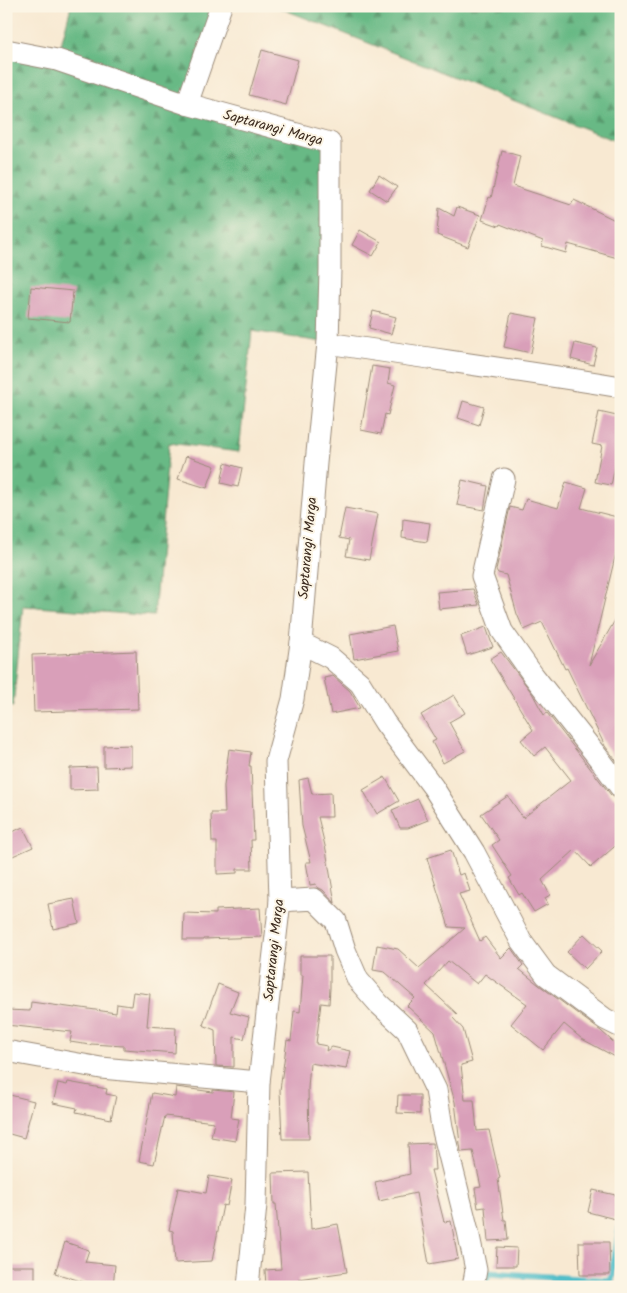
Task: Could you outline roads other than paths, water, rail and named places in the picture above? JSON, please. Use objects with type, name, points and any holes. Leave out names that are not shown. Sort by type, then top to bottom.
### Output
[{"type":"street","points":[[186,104],[220,6]]},
{"type":"street","name":"Saptarangi Marga","points":[[6,50],[57,60],[186,104],[330,143],[328,343],[301,643],[293,699],[276,760],[280,901],[259,1082],[256,1205],[248,1287]]},
{"type":"street","points":[[328,343],[621,387]]},
{"type":"street","points":[[504,479],[482,576],[502,631],[621,788]]},
{"type":"street","points":[[301,643],[331,658],[360,683],[385,723],[432,787],[474,852],[521,941],[546,975],[605,1019],[621,1026]]},
{"type":"street","points":[[280,901],[314,899],[336,921],[344,950],[358,980],[379,1004],[408,1030],[436,1090],[442,1127],[476,1270],[473,1287]]},
{"type":"street","points":[[6,1051],[101,1068],[259,1082]]},
{"type":"waterway","points":[[484,1287],[488,1273],[611,1281],[621,1221]]}]
